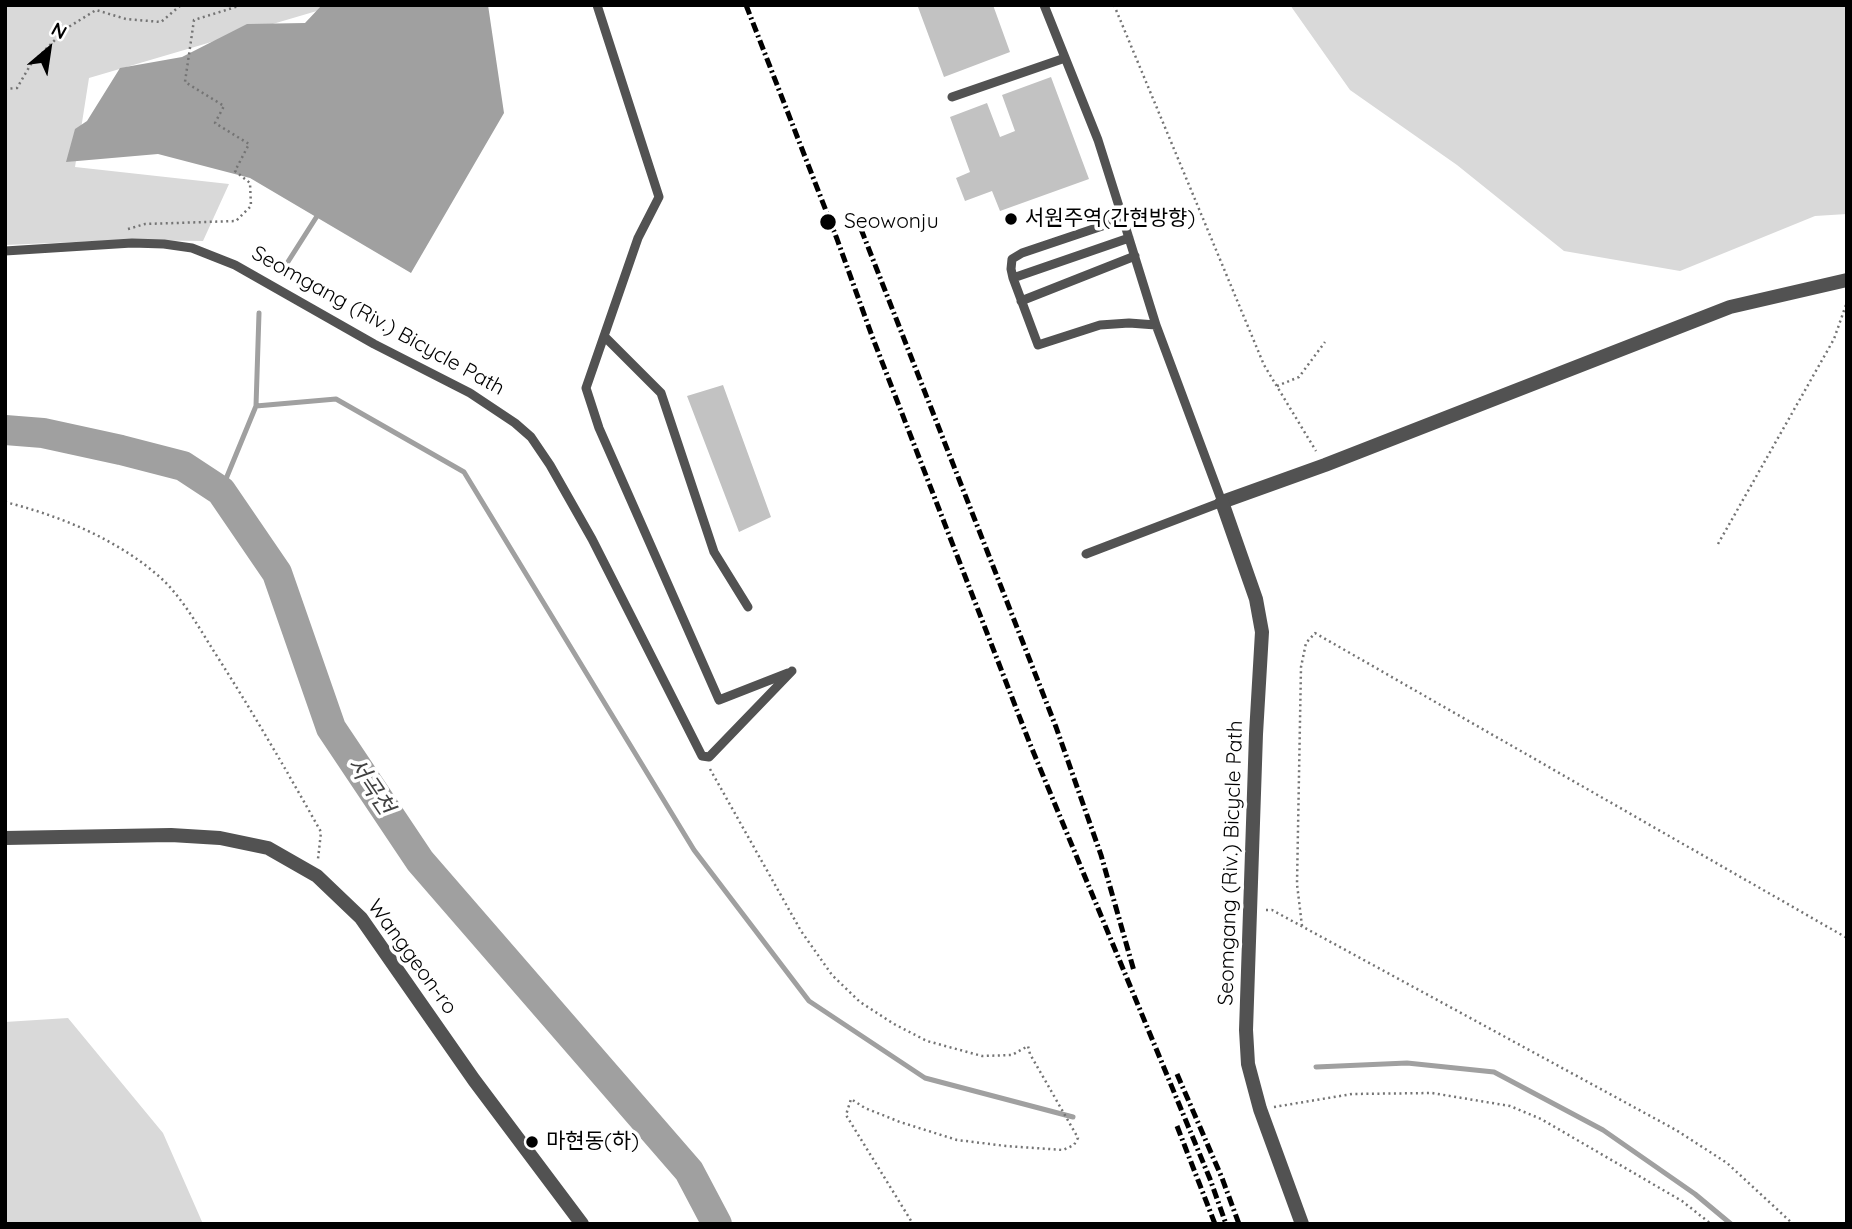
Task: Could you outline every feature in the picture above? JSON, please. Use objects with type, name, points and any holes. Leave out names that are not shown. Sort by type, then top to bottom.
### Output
[{"type":"street","points":[[1222,502],[1325,465],[1730,307],[1847,280]]},
{"type":"street","name":"Seomgang (Riv.) Bicycle Path","points":[[1222,502],[1253,588],[1262,632],[1246,1030],[1248,1063],[1260,1109],[1302,1224]]},
{"type":"street","name":"Wanggeon-ro","points":[[5,838],[171,835],[220,838],[268,848],[317,876],[361,918],[474,1080],[582,1224]]},
{"type":"lane","points":[[597,5],[659,197],[638,238],[586,388],[599,428],[719,700],[792,671],[709,757],[702,756]]},
{"type":"lane","points":[[1044,5],[1098,139],[1156,325],[1222,502],[1086,554]]},
{"type":"lane","points":[[952,97],[1065,58]]},
{"type":"lane","points":[[1123,219],[1016,256],[1011,263],[1013,278],[1038,345],[1100,325],[1156,325]]},
{"type":"lane","points":[[1013,278],[1129,238]]},
{"type":"lane","name":"Seomgang (Riv.) Bicycle Path","points":[[5,251],[119,244],[164,244],[192,248],[235,265],[374,344],[470,393],[523,430],[550,465],[592,538],[702,756]]},
{"type":"lane","points":[[1021,301],[1135,256]]},
{"type":"lane","points":[[604,336],[661,394],[714,552],[748,607]]},
{"type":"path","points":[[5,89],[17,88],[30,64],[67,28],[96,10],[126,19],[161,22],[181,5]]},
{"type":"path","points":[[119,244],[117,233],[145,224],[236,221],[251,206],[250,183],[235,171],[249,144],[215,123],[225,106],[186,82],[194,20],[242,5]]},
{"type":"path","points":[[1114,5],[1264,365],[1325,465]]},
{"type":"path","points":[[1718,544],[1834,339],[1847,302]]},
{"type":"path","points":[[1277,386],[1299,377],[1325,342]]},
{"type":"path","points":[[5,502],[38,510],[111,544],[143,564],[164,581],[181,600],[236,686],[321,832],[317,876]]},
{"type":"path","points":[[1302,926],[1297,884],[1301,667],[1306,643],[1315,633],[1847,938]]},
{"type":"path","points":[[702,756],[801,931],[832,975],[860,1002],[894,1024],[928,1041],[982,1056],[1012,1055],[1028,1046],[1078,1138],[1074,1145],[1063,1150],[957,1140],[889,1118],[851,1099],[846,1115],[913,1224]]},
{"type":"path","points":[[1251,912],[1272,910],[1676,1130],[1727,1163],[1793,1224]]},
{"type":"path","points":[[1260,1109],[1352,1094],[1432,1093],[1510,1106],[1541,1119],[1682,1201],[1711,1224]]},
{"type":"shaded area","points":[[5,5],[328,5],[327,8],[89,78],[75,167],[229,184],[203,241],[122,240],[5,245]]},
{"type":"shaded area","points":[[322,5],[488,5],[504,113],[411,273],[250,178],[158,154],[66,162],[75,129],[87,121],[120,68],[182,57],[247,24],[305,23]]},
{"type":"shaded area","points":[[1290,5],[1847,5],[1847,214],[1815,216],[1680,271],[1564,251],[1457,165],[1350,90]]},
{"type":"shaded area","points":[[68,1018],[163,1133],[203,1224],[5,1224],[5,1022]]},
{"type":"building","points":[[993,5],[1010,52],[944,77],[918,7]]},
{"type":"building","points":[[1051,77],[1089,179],[1000,211],[992,191],[965,201],[956,178],[970,172],[950,117],[987,103],[1000,137],[1015,131],[1002,95]]},
{"type":"building","points":[[723,385],[771,517],[739,532],[687,396]]},
{"type":"waterway","points":[[284,268],[319,213]]},
{"type":"waterway","points":[[256,406],[259,313]]},
{"type":"waterway","points":[[221,491],[256,406],[336,399],[464,472],[694,850],[809,1001],[925,1078],[1073,1117]]},
{"type":"waterway","name":"서곡천","points":[[5,430],[43,433],[183,466],[221,491],[277,573],[331,728],[420,861],[689,1171],[717,1224]]},
{"type":"waterway","points":[[1316,1067],[1407,1063],[1494,1072],[1603,1130],[1695,1194],[1731,1224]]},
{"type":"railway","points":[[746,5],[1030,744],[1210,1179],[1226,1224]]},
{"type":"railway","points":[[861,229],[1056,727],[1101,855],[1134,971]]},
{"type":"railway","points":[[1177,1074],[1239,1224]]},
{"type":"railway","points":[[1177,1126],[1215,1224]]},
{"type":"place","name":"서원주역(간현방향)","points":[[1011,219]]},
{"type":"place","name":"Seowonju","points":[[828,222]]},
{"type":"place","name":"마현동(하)","points":[[532,1142]]}]
